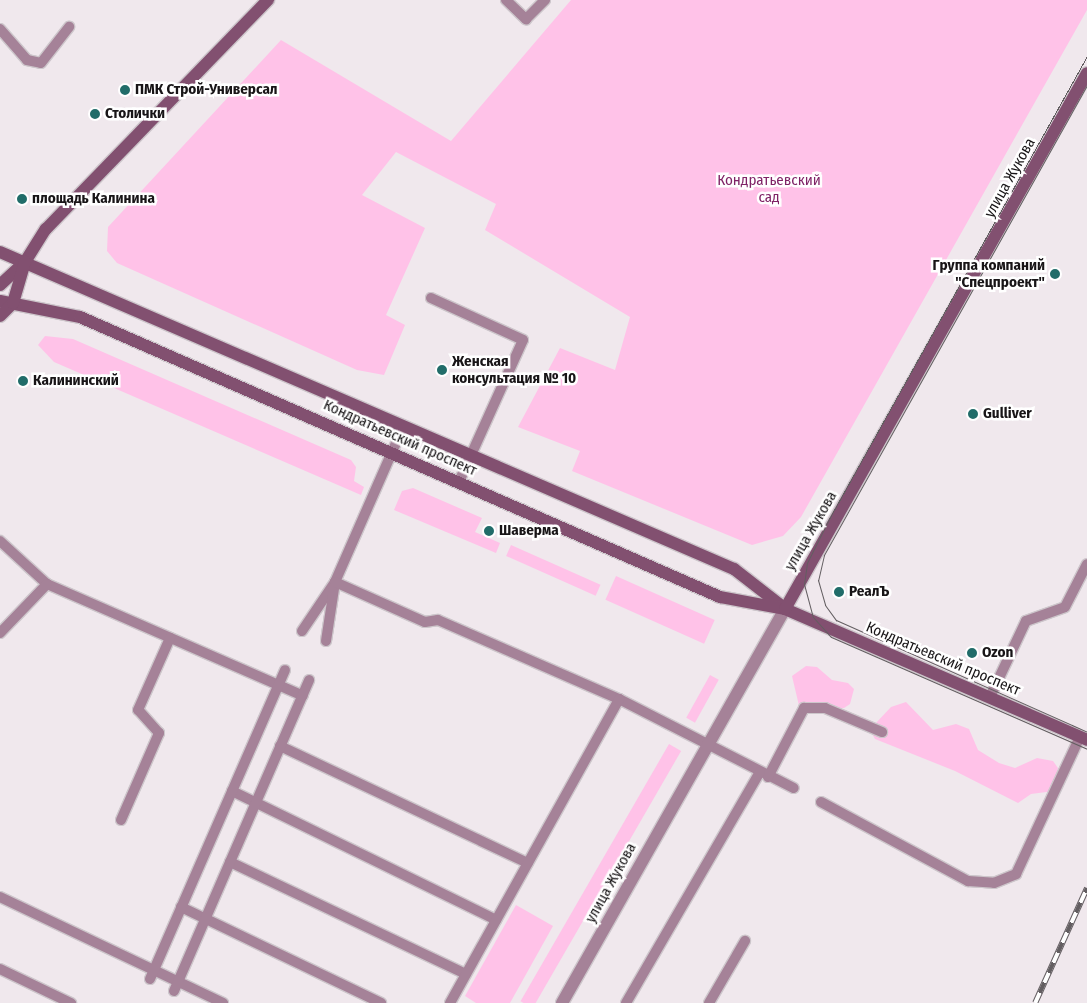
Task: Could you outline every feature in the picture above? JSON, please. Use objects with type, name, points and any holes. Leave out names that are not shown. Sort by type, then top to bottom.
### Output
[{"type":"main road","points":[[0,316],[25,262],[46,229],[268,0]]},
{"type":"main road","name":"улица Жукова","points":[[785,609],[1087,73]]},
{"type":"main road","points":[[0,252],[25,262]]},
{"type":"main road","points":[[0,285],[25,262]]},
{"type":"main road","name":"Кондратьевский проспект","points":[[25,262],[471,457],[734,569],[785,609]]},
{"type":"main road","name":"Кондратьевский проспект","points":[[6,302],[80,317],[720,597],[785,609],[1083,738]]},
{"type":"street","name":"улица Жукова","points":[[562,1003],[785,609]]},
{"type":"lane","points":[[506,0],[526,19],[545,0]]},
{"type":"lane","points":[[0,29],[27,60],[41,63],[69,27]]},
{"type":"lane","points":[[430,298],[523,340],[459,482]]},
{"type":"lane","points":[[302,631],[336,582],[403,427]]},
{"type":"lane","points":[[0,541],[47,584],[303,696]]},
{"type":"lane","points":[[990,697],[1026,621],[1065,607],[1087,564]]},
{"type":"lane","points":[[326,641],[336,582]]},
{"type":"lane","points":[[336,582],[425,622],[438,620],[619,700],[709,743],[764,774],[794,788]]},
{"type":"lane","points":[[0,633],[47,584]]},
{"type":"lane","points":[[121,820],[159,733],[138,710],[170,638]]},
{"type":"lane","points":[[151,974],[285,670]]},
{"type":"lane","points":[[176,986],[309,680]]},
{"type":"lane","points":[[455,1001],[466,974],[619,700]]},
{"type":"lane","points":[[626,1003],[804,708],[825,708],[882,732]]},
{"type":"lane","points":[[821,802],[968,882],[994,883],[1016,874],[1083,738]]},
{"type":"lane","points":[[280,746],[528,863]]},
{"type":"lane","points":[[232,791],[496,920]]},
{"type":"lane","points":[[230,862],[466,974]]},
{"type":"lane","points":[[0,897],[176,986],[222,1003]]},
{"type":"lane","points":[[181,907],[381,1003]]},
{"type":"lane","points":[[710,1003],[746,941]]},
{"type":"lane","points":[[0,969],[71,1003]]},
{"type":"green space","name":"Кондратьевский сад","points":[[571,0],[1087,0],[1087,10],[801,517],[783,536],[752,545],[572,471],[580,451],[518,427],[560,348],[615,370],[630,317],[485,230],[496,204],[396,152],[362,195],[425,228],[386,315],[405,325],[384,375],[357,370],[117,263],[107,251],[108,227],[281,40],[451,141]]},
{"type":"green space","points":[[45,336],[73,339],[351,460],[356,467],[354,481],[364,487],[361,495],[54,362],[38,345]]},
{"type":"green space","points":[[413,488],[482,518],[475,532],[500,543],[496,553],[394,510],[402,491]]},
{"type":"green space","points":[[511,545],[601,585],[596,596],[506,556]]},
{"type":"green space","points":[[616,576],[715,620],[704,644],[605,600]]},
{"type":"green space","points":[[806,666],[817,667],[832,680],[848,683],[854,689],[850,704],[844,708],[800,710],[792,676]]},
{"type":"green space","points":[[710,675],[719,680],[695,723],[686,718]]},
{"type":"green space","points":[[906,702],[933,730],[956,724],[969,729],[978,750],[999,763],[1015,768],[1037,758],[1053,761],[1058,768],[1054,791],[1031,794],[1018,803],[955,771],[875,739],[871,732],[875,724],[891,707]]},
{"type":"green space","points":[[669,744],[681,751],[536,1003],[520,1001]]},
{"type":"green space","points":[[516,905],[553,926],[510,1003],[476,1003],[465,996]]},
{"type":"tram line","points":[[1087,56],[829,519],[807,563],[804,584],[813,617],[831,637],[1087,749]]},
{"type":"tram line","points":[[1087,85],[824,555],[818,580],[825,605],[836,620],[1087,732]]},
{"type":"railway","points":[[1035,1003],[1087,888]]},
{"type":"place","name":"ПМК Строй-Универсал","points":[[125,90]]},
{"type":"place","name":"Столички","points":[[95,114]]},
{"type":"place","name":"площадь Калинина","points":[[22,199]]},
{"type":"place","name":"Группа компаний \"Спецпроект\"","points":[[1055,274]]},
{"type":"place","name":"Женская консультация № 10","points":[[442,370]]},
{"type":"place","name":"Калининский","points":[[23,381]]},
{"type":"place","name":"Gulliver","points":[[973,414]]},
{"type":"place","name":"Шаверма","points":[[489,531]]},
{"type":"place","name":"РеалЪ","points":[[839,592]]},
{"type":"place","name":"Ozon","points":[[972,653]]}]
